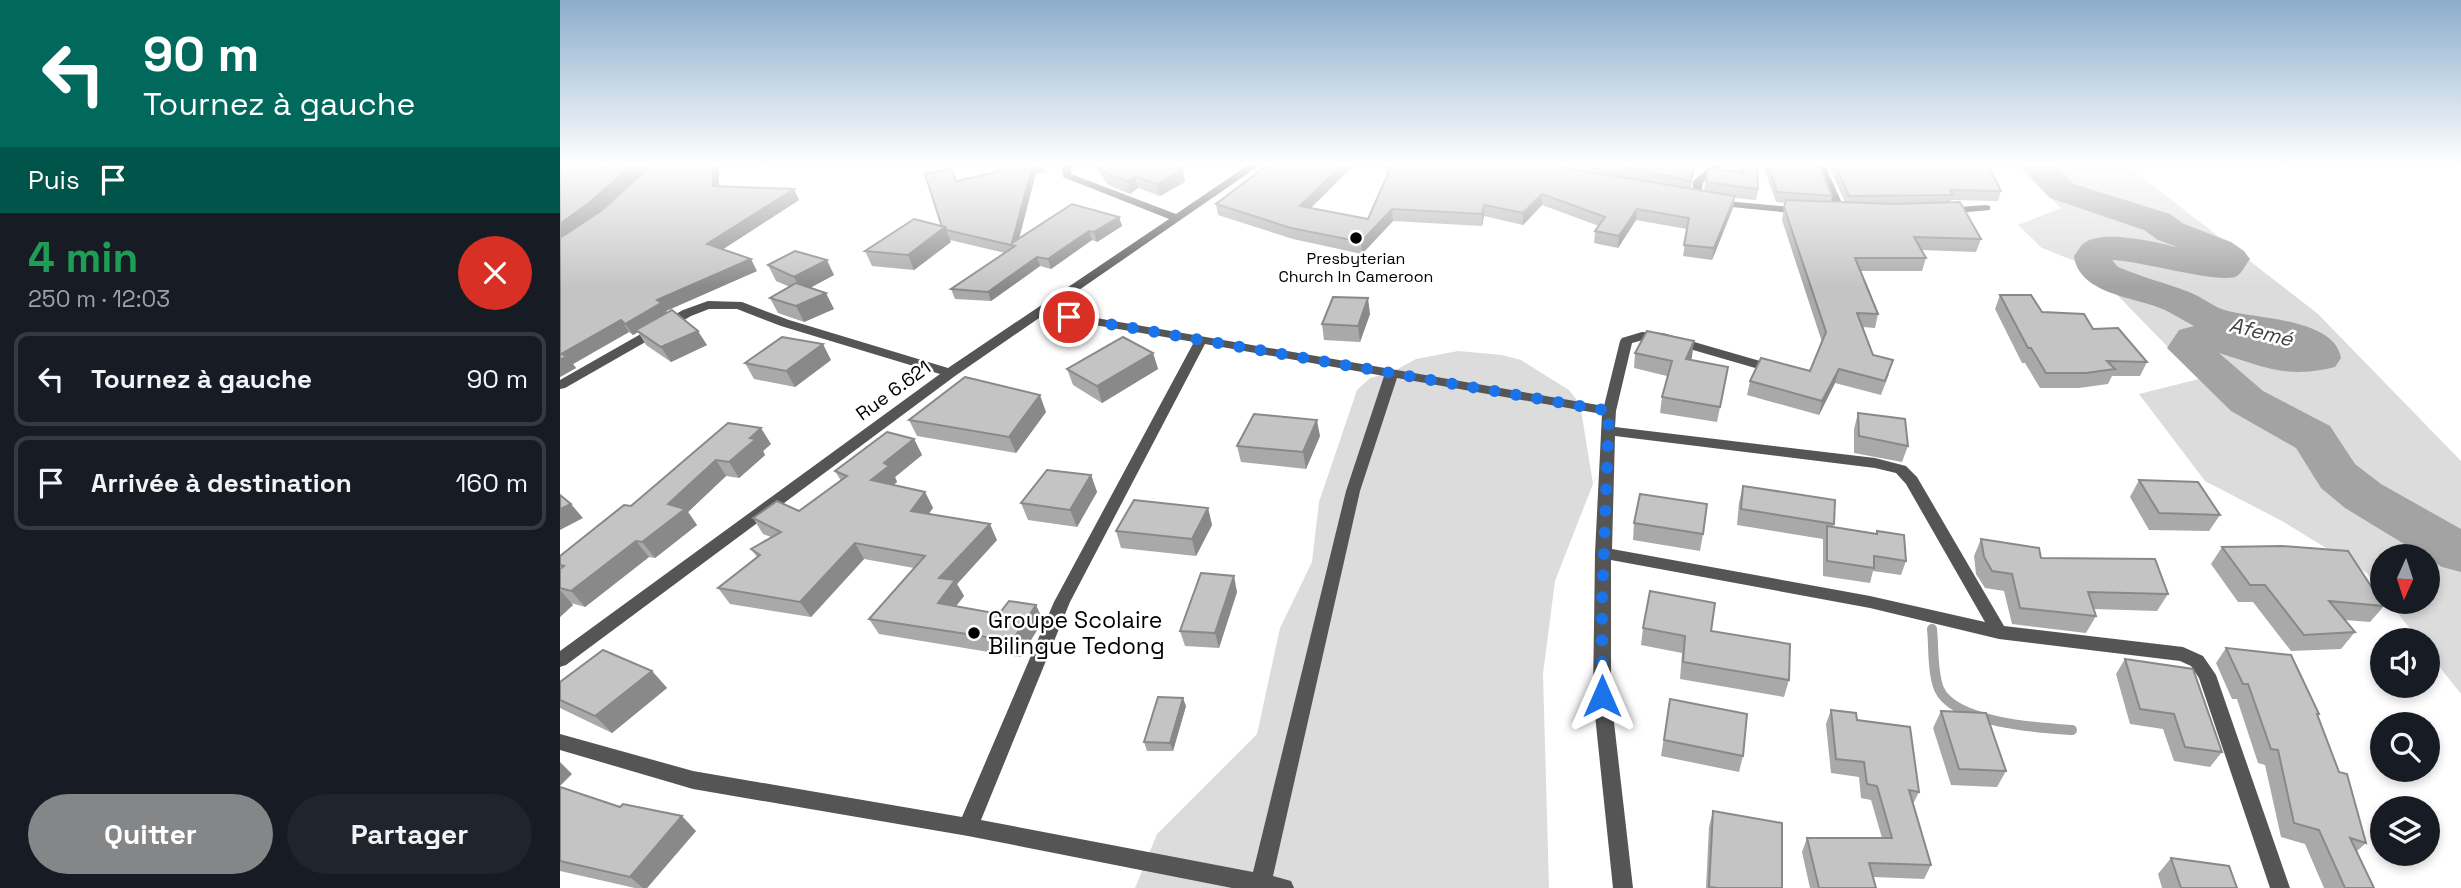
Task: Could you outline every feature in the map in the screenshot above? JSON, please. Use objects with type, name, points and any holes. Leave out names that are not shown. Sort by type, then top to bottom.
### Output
[{"type":"street","points":[[1142,204],[1176,218]]},
{"type":"street","name":"Rue 6.621","points":[[560,660],[950,373],[1196,204]]},
{"type":"street","points":[[1732,204],[1809,212]]},
{"type":"street","points":[[1833,204],[1836,212],[1853,212]]},
{"type":"street","points":[[1937,211],[1986,208]]},
{"type":"street","points":[[560,385],[687,313],[708,305],[723,304],[750,307],[785,323],[950,373]]},
{"type":"street","points":[[1042,312],[1609,411]]},
{"type":"street","points":[[1623,888],[1602,696],[1609,411],[1626,341],[1642,335],[1663,337],[1789,374]]},
{"type":"street","points":[[968,827],[1062,602],[1201,341]]},
{"type":"street","points":[[1261,882],[1353,491],[1392,372]]},
{"type":"street","points":[[1608,431],[1901,468],[1912,481],[1999,632]]},
{"type":"street","points":[[1604,554],[1870,603],[1999,632],[2183,654],[2197,661],[2207,675],[2280,888]]},
{"type":"street","points":[[560,742],[693,780],[968,827],[1284,888]]},
{"type":"shaded area","points":[[2057,204],[2177,204],[2318,314],[2461,461],[2461,694],[2440,667],[2440,628],[2410,628],[2398,614],[2440,614],[2440,544],[2370,544],[2370,577],[2282,521],[2205,481],[2139,394],[2199,379],[2090,267],[2042,248],[2018,225],[2061,208]]},
{"type":"shaded area","points":[[1458,351],[1502,355],[1521,360],[1569,390],[1580,404],[1593,484],[1555,581],[1543,674],[1549,888],[1135,888],[1157,834],[1257,734],[1280,628],[1312,562],[1319,502],[1357,390],[1370,378],[1392,372],[1416,359]]},
{"type":"building","points":[[560,204],[587,204],[560,224]]},
{"type":"building","points":[[608,204],[770,204],[707,244],[751,259],[657,300],[661,303],[625,324],[621,320],[561,354],[567,356],[560,360],[560,238]]},
{"type":"building","points":[[935,204],[1022,204],[1012,243],[1071,204],[1119,217],[1094,232],[1089,231],[1048,259],[1037,257],[988,292],[951,289],[1015,246],[942,227]]},
{"type":"building","points":[[1217,204],[1302,204],[1300,206],[1368,219],[1374,204],[1532,204],[1523,213],[1484,205],[1482,214],[1392,209],[1361,242],[1291,228]]},
{"type":"building","points":[[1571,204],[1732,204],[1714,248],[1684,245],[1689,218],[1637,209],[1619,236],[1595,231],[1605,217]]},
{"type":"building","points":[[1785,204],[1961,204],[1981,239],[1914,237],[1926,258],[1855,258],[1878,314],[1857,313],[1873,355],[1893,360],[1885,381],[1839,369],[1822,401],[1750,381],[1761,358],[1810,371],[1826,332]]},
{"type":"building","points":[[914,219],[945,227],[908,255],[865,251]]},
{"type":"building","points":[[795,251],[827,260],[794,277],[768,265]]},
{"type":"building","points":[[796,283],[826,293],[796,306],[770,298]]},
{"type":"building","points":[[2000,295],[2031,295],[2042,312],[2084,314],[2093,329],[2118,328],[2147,362],[2107,361],[2115,369],[2086,373],[2046,373],[2031,348],[2028,348]]},
{"type":"building","points":[[1333,297],[1368,298],[1358,326],[1322,324]]},
{"type":"building","points":[[672,310],[698,331],[661,347],[636,330]]},
{"type":"building","points":[[1647,331],[1694,341],[1686,359],[1728,367],[1720,407],[1662,397],[1672,361],[1635,353]]},
{"type":"building","points":[[782,337],[823,344],[786,371],[745,363]]},
{"type":"building","points":[[1123,337],[1153,353],[1097,386],[1067,369]]},
{"type":"building","points":[[965,377],[1040,395],[1009,437],[909,420]]},
{"type":"building","points":[[1858,413],[1905,419],[1908,446],[1859,436]]},
{"type":"building","points":[[1254,414],[1317,420],[1303,452],[1237,446]]},
{"type":"building","points":[[728,423],[761,428],[750,438],[756,439],[729,462],[716,460],[668,504],[685,509],[642,542],[636,541],[571,591],[560,588],[560,569],[564,566],[560,565],[560,556],[624,505],[631,506]]},
{"type":"building","points":[[887,432],[914,439],[884,463],[889,466],[871,480],[925,492],[911,511],[990,524],[939,578],[955,580],[938,603],[999,614],[1009,601],[1036,605],[1012,641],[869,619],[925,556],[855,543],[800,602],[718,588],[760,555],[751,549],[781,532],[753,518],[777,501],[799,511],[847,476],[835,471]]},
{"type":"building","points":[[1047,470],[1091,475],[1070,510],[1021,503]]},
{"type":"building","points":[[2139,480],[2198,482],[2220,515],[2159,513]]},
{"type":"building","points":[[1743,486],[1835,500],[1834,524],[1741,509]]},
{"type":"building","points":[[1640,494],[1707,504],[1703,534],[1634,523]]},
{"type":"building","points":[[560,495],[571,504],[560,509]]},
{"type":"building","points":[[1134,500],[1208,508],[1192,539],[1116,531]]},
{"type":"building","points":[[1827,526],[1877,534],[1877,531],[1904,535],[1906,561],[1874,556],[1874,568],[1827,561]]},
{"type":"building","points":[[1981,539],[2039,548],[2041,558],[2155,559],[2168,594],[2088,592],[2096,616],[2020,608],[2012,574],[1992,571],[1984,557]]},
{"type":"building","points":[[2282,546],[2348,551],[2370,585],[2370,605],[2329,601],[2355,632],[2304,635],[2265,585],[2250,585],[2222,547]]},
{"type":"building","points":[[1201,573],[1234,576],[1215,633],[1180,631]]},
{"type":"building","points":[[1650,591],[1715,603],[1711,631],[1790,644],[1789,680],[1683,662],[1685,636],[1643,628]]},
{"type":"building","points":[[2226,648],[2291,655],[2319,714],[2339,772],[2347,774],[2366,843],[2350,838],[2374,888],[2345,888],[2319,830],[2294,823],[2278,750],[2271,749],[2248,684],[2243,684]]},
{"type":"building","points":[[603,650],[652,671],[595,716],[560,700],[560,682]]},
{"type":"building","points":[[2125,659],[2193,669],[2222,752],[2185,747],[2174,714],[2140,709]]},
{"type":"building","points":[[1158,697],[1183,698],[1170,743],[1144,742]]},
{"type":"building","points":[[1670,699],[1747,714],[1743,756],[1664,740]]},
{"type":"building","points":[[1831,710],[1856,713],[1857,720],[1910,727],[1919,792],[1909,790],[1931,865],[1869,863],[1876,888],[1819,888],[1807,838],[1892,838],[1877,786],[1867,784],[1864,762],[1836,759]]},
{"type":"building","points":[[1941,711],[1986,713],[2006,771],[1959,769]]},
{"type":"building","points":[[560,787],[620,807],[623,804],[682,816],[630,877],[560,861]]},
{"type":"building","points":[[1713,811],[1782,823],[1782,888],[1709,887]]},
{"type":"building","points":[[2171,858],[2229,866],[2237,888],[2181,888]]},
{"type":"waterway","name":"Afemé","points":[[2103,204],[2157,222],[2171,232],[2218,250],[2231,259],[2224,268],[2130,249],[2098,250],[2093,256],[2094,263],[2104,275],[2178,301],[2214,321],[2278,332],[2305,340],[2319,350],[2320,358],[2304,361],[2272,357],[2210,339],[2194,339],[2188,348],[2247,401],[2313,437],[2338,476],[2363,496],[2461,553]]},
{"type":"waterway","points":[[1932,629],[1937,682],[1948,700],[1962,709],[1999,722],[2072,730]]},
{"type":"place","name":"Presbyterian Church In Cameroon","points":[[1356,238]]},
{"type":"place","name":"Groupe Scolaire Bilingue Tedong","points":[[974,633]]},
{"type":"route","points":[[1069,317],[1609,411],[1602,603],[1602,696]]}]
